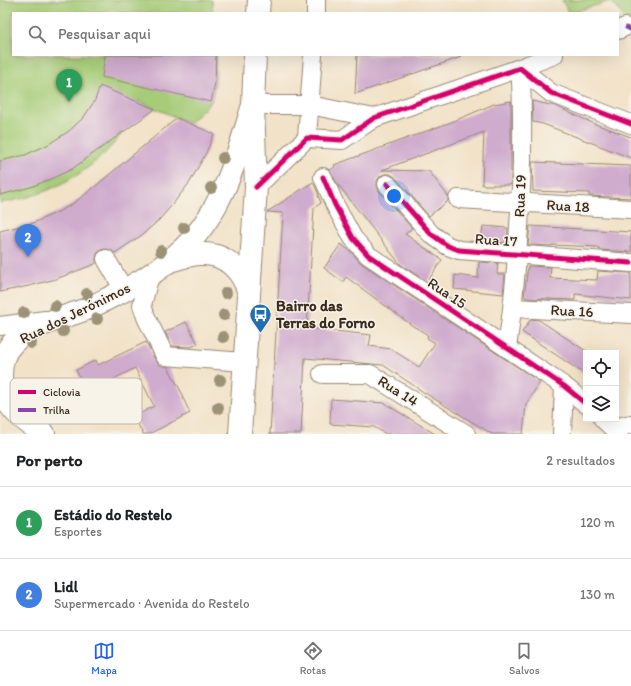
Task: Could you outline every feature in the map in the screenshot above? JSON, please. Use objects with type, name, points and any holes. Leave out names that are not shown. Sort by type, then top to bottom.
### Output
[{"type":"main road","points":[[258,12],[259,0]]},
{"type":"main road","points":[[253,105],[255,56]]},
{"type":"main road","name":"Rua dos Jerónimos","points":[[240,434],[256,187],[253,105]]},
{"type":"main road","name":"Rua dos Jerónimos","points":[[10,406],[6,400],[2,386],[2,364],[5,354],[20,336],[60,318],[85,309],[124,290],[150,275],[170,261],[199,232],[225,190],[253,105]]},
{"type":"main road","name":"Rua dos Jerónimos","points":[[170,261],[200,254],[221,257],[236,268],[246,285],[249,295]]},
{"type":"street","points":[[316,0],[316,12]]},
{"type":"street","points":[[256,187],[307,138],[313,56]]},
{"type":"street","points":[[307,138],[342,140],[374,118],[551,56]]},
{"type":"street","points":[[520,68],[551,93],[631,124]]},
{"type":"street","name":"Rua 19","points":[[507,348],[513,308],[521,203],[523,96],[520,68]]},
{"type":"street","points":[[253,105],[310,105],[374,118]]},
{"type":"street","name":"Rua 15","points":[[323,177],[334,205],[353,238],[368,255],[564,386],[583,402]]},
{"type":"street","name":"Rua 17","points":[[387,184],[431,234],[448,246],[458,250],[631,263]]},
{"type":"street","name":"Rua 18","points":[[458,199],[631,209]]},
{"type":"street","points":[[106,259],[124,290]]},
{"type":"street","points":[[150,275],[142,304],[146,317],[165,356],[244,362]]},
{"type":"street","name":"Rua 16","points":[[513,308],[631,314]]},
{"type":"street","points":[[0,326],[60,318]]},
{"type":"street","name":"Rua 14","points":[[322,374],[370,374],[466,434]]},
{"type":"street","points":[[562,434],[564,386]]},
{"type":"street","points":[[0,408],[10,414]]},
{"type":"street","points":[[28,424],[37,429]]},
{"type":"street","points":[[612,427],[631,424]]},
{"type":"green space","points":[[0,0],[212,0],[213,12],[12,12],[12,56],[216,56],[215,83],[211,102],[189,123],[138,101],[131,119],[119,137],[106,152],[91,165],[74,177],[38,194],[0,203]]},
{"type":"green space","points":[[562,0],[631,0],[631,22],[626,19],[611,1],[568,12]]},
{"type":"building","points":[[105,56],[216,56],[215,83],[211,102],[102,77]]},
{"type":"building","points":[[357,56],[461,57],[355,94]]},
{"type":"building","points":[[100,86],[155,109],[72,169],[31,187],[0,195],[0,161],[25,155],[49,144],[69,131],[84,117],[95,100]]},
{"type":"building","points":[[511,101],[511,185],[482,185],[484,132],[382,170],[429,171],[448,196],[448,201],[429,216],[395,177],[390,174],[385,174],[380,176],[377,181],[379,191],[412,228],[405,234],[442,260],[427,282],[400,264],[339,187],[330,170],[335,167],[334,165],[454,121],[494,104]]},
{"type":"building","points":[[532,101],[555,106],[595,124],[631,137],[631,158],[543,124],[533,122]]},
{"type":"building","points":[[177,118],[214,134],[206,153],[190,182],[159,220],[142,235],[115,253],[106,249],[100,250],[97,254],[95,264],[56,279],[0,292],[0,231],[33,223],[71,205]]},
{"type":"building","points":[[532,162],[631,166],[631,198],[589,196],[589,193],[533,191]]},
{"type":"building","points":[[313,182],[321,203],[314,208],[307,328],[371,335],[369,346],[391,349],[419,367],[435,343],[427,338],[428,335],[413,326],[346,277],[343,282],[324,268],[341,244],[362,264],[540,382],[526,404],[523,434],[492,434],[428,395],[383,365],[305,358],[301,434],[270,434],[283,213],[267,212]]},
{"type":"building","points":[[483,226],[508,228],[507,243],[481,241]]},
{"type":"building","points":[[530,226],[631,232],[631,252],[600,250],[598,247],[530,245],[528,244]]},
{"type":"building","points":[[479,262],[498,263],[497,274],[505,274],[503,294],[454,289],[455,275],[478,278]]},
{"type":"building","points":[[528,266],[551,267],[550,278],[597,280],[598,271],[631,273],[631,300],[575,294],[575,300],[526,298],[524,296]]},
{"type":"building","points":[[531,319],[539,320],[584,350],[583,350],[583,373],[522,332]]},
{"type":"building","points":[[186,322],[198,344],[191,347],[172,346],[165,332]]},
{"type":"building","points":[[146,342],[156,361],[159,364],[168,367],[184,397],[183,398],[190,413],[149,434],[143,434],[138,424],[142,424],[142,413],[154,406],[142,382],[142,378],[140,378],[135,368],[116,378],[80,378],[76,370],[96,360],[98,365]]},
{"type":"building","points":[[331,399],[384,403],[435,434],[386,434],[374,427],[330,424]]},
{"type":"marked path","points":[[625,27],[631,30]]},
{"type":"cycle path","points":[[256,187],[307,138],[342,140],[374,118],[520,68],[551,93],[631,124]]},
{"type":"cycle path","points":[[323,177],[335,205],[353,238],[368,255],[564,386],[583,402]]},
{"type":"cycle path","points":[[387,184],[431,234],[448,246],[459,250],[631,263]]},
{"type":"place","name":"Estádio do Restelo","points":[[69,102]]},
{"type":"place","name":"Lidl","points":[[28,257]]},
{"type":"place","name":"Bairro das Terras do Forno","points":[[261,334]]}]
